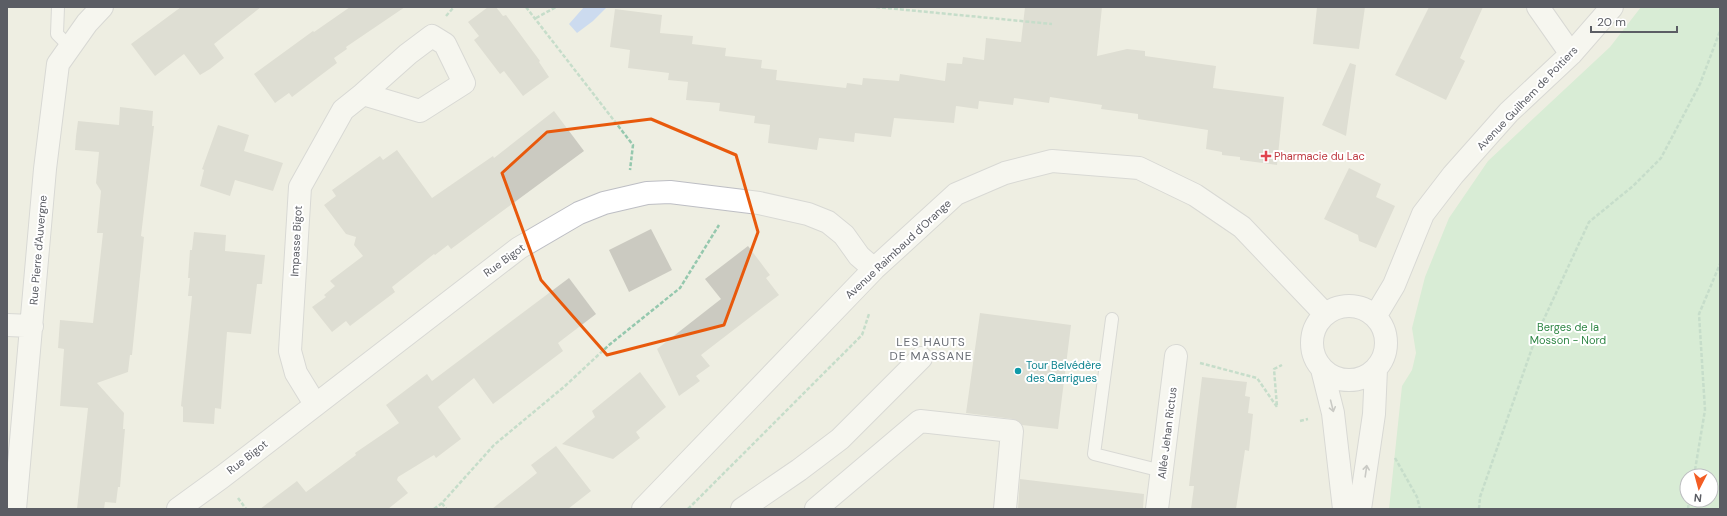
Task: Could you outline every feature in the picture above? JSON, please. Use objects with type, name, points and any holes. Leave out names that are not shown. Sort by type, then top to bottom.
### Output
[{"type":"street","name":"Rue Pierre d'Auvergne","points":[[15,509],[45,169],[58,64],[86,23],[102,7]]},
{"type":"street","points":[[1538,7],[1571,54]]},
{"type":"street","name":"Avenue Guilhem de Poitiers","points":[[1376,315],[1394,285],[1423,214],[1453,175],[1509,112],[1571,54],[1612,7]]},
{"type":"street","name":"Impasse Bigot","points":[[315,404],[296,373],[290,351],[300,187],[343,110],[363,94]]},
{"type":"street","name":"Avenue Raimbaud d'Orange","points":[[644,509],[874,269],[956,194],[1005,173],[1052,161],[1139,168],[1195,195],[1242,227],[1325,314]]},
{"type":"street","name":"Rue Bigot","points":[[178,509],[222,477],[519,248],[579,213],[604,203],[647,193],[670,192],[729,198],[808,214],[828,222],[844,235],[859,256],[874,269]]},
{"type":"street","points":[[1345,305],[1367,309],[1376,315],[1385,331],[1387,348],[1383,360],[1376,369],[1366,377],[1355,380],[1343,380],[1332,376],[1322,369],[1316,361],[1308,337],[1325,314],[1334,308],[1345,305]]},
{"type":"street","points":[[7,325],[32,326]]},
{"type":"street","name":"Allée Jehan Rictus","points":[[1157,509],[1176,356]]},
{"type":"street","points":[[742,509],[799,470],[840,439],[921,358]]},
{"type":"street","points":[[1322,369],[1333,413],[1344,509]]},
{"type":"street","points":[[1360,509],[1374,414],[1376,369]]},
{"type":"street","points":[[816,509],[920,421],[1012,432],[1005,509]]},
{"type":"lane","points":[[58,7],[57,34],[69,46]]},
{"type":"lane","points":[[1112,319],[1094,454],[1162,471]]},
{"type":"path","points":[[526,7],[536,18],[556,48],[633,145],[629,173],[629,197]]},
{"type":"path","points":[[536,18],[556,7]]},
{"type":"path","points":[[876,7],[1052,24]]},
{"type":"path","points":[[922,11],[926,7]]},
{"type":"path","points":[[1479,509],[1480,497],[1537,334],[1589,222],[1633,186],[1661,158],[1700,84],[1720,31]]},
{"type":"path","points":[[434,509],[442,503],[494,445],[565,386],[609,345],[680,288],[719,226],[729,198]]},
{"type":"path","points":[[1695,468],[1705,410],[1699,314],[1720,264]]},
{"type":"path","points":[[688,509],[862,335],[869,313]]},
{"type":"path","points":[[1176,356],[1257,378],[1277,407],[1274,369],[1282,365]]},
{"type":"path","points":[[1392,452],[1417,497],[1420,509]]},
{"type":"path","points":[[442,503],[446,509]]},
{"type":"highlighted area","points":[[651,119],[736,155],[758,232],[724,325],[607,355],[541,280],[502,173],[547,132]]},
{"type":"green space","name":"Berges de la Mosson - Nord","points":[[1641,7],[1720,7],[1720,509],[1389,509],[1402,386],[1412,370],[1416,353],[1412,328],[1425,277],[1449,218],[1488,161],[1610,47]]},
{"type":"water","points":[[584,7],[606,8],[593,21],[577,33],[569,24]]},
{"type":"building","points":[[181,7],[261,7],[214,44],[224,58],[210,69],[200,75],[184,54],[155,76],[131,44]]},
{"type":"building","points":[[350,7],[405,7],[346,47],[347,49],[334,58],[337,63],[292,97],[289,93],[275,103],[254,74],[313,31],[314,32]]},
{"type":"building","points":[[488,7],[496,7],[503,16],[506,15],[540,61],[539,62],[549,77],[523,96],[504,71],[500,74],[474,40],[479,36],[468,22]]},
{"type":"building","points":[[1025,7],[1102,7],[1097,56],[1127,49],[1145,51],[1145,56],[1216,66],[1213,88],[1284,97],[1277,165],[1240,160],[1240,157],[1222,155],[1222,152],[1206,149],[1208,130],[1138,119],[1138,114],[1101,109],[1102,105],[1050,97],[1049,103],[1014,98],[1013,105],[979,101],[978,109],[956,106],[954,123],[894,118],[891,137],[855,133],[854,142],[819,138],[817,150],[768,143],[770,125],[754,123],[755,116],[719,111],[720,103],[686,100],[688,82],[668,80],[669,73],[628,68],[630,50],[610,47],[615,9],[662,15],[660,33],[693,36],[692,44],[726,48],[725,56],[762,60],[761,68],[777,70],[776,80],[846,88],[847,83],[862,85],[863,78],[899,81],[900,74],[945,81],[947,63],[962,64],[963,57],[984,60],[986,38],[1021,42]]},
{"type":"building","points":[[1317,7],[1365,7],[1359,49],[1313,44]]},
{"type":"building","points":[[1429,7],[1483,7],[1460,58],[1465,61],[1446,100],[1395,75]]},
{"type":"building","points":[[1350,63],[1356,65],[1346,136],[1322,125]]},
{"type":"building","points":[[120,107],[153,111],[152,126],[154,126],[141,236],[144,237],[132,355],[130,355],[128,372],[97,383],[124,413],[123,429],[125,429],[120,487],[118,487],[116,503],[105,502],[104,509],[77,509],[88,408],[60,406],[64,349],[58,348],[60,320],[93,323],[103,233],[97,233],[101,191],[96,183],[99,152],[75,150],[76,136],[78,121],[119,125]]},
{"type":"building","points":[[554,111],[584,151],[451,249],[448,245],[435,255],[434,254],[392,287],[395,292],[350,326],[346,321],[332,332],[312,307],[326,297],[324,295],[335,286],[330,281],[363,256],[354,245],[356,237],[346,234],[324,205],[336,196],[332,190],[380,156],[383,160],[397,150],[432,198],[493,156],[494,158]]},
{"type":"building","points":[[218,125],[249,135],[244,151],[283,163],[273,191],[235,180],[230,196],[200,186],[204,170],[202,169]]},
{"type":"building","points":[[1349,168],[1381,184],[1376,197],[1395,206],[1376,248],[1359,241],[1358,235],[1324,219]]},
{"type":"building","points":[[651,229],[672,270],[629,292],[609,250]]},
{"type":"building","points":[[194,232],[226,235],[225,251],[265,255],[262,284],[257,284],[251,334],[227,332],[221,409],[215,408],[214,424],[183,422],[183,407],[181,406],[192,296],[188,296],[190,278],[188,278],[190,250],[192,250]]},
{"type":"building","points":[[748,246],[770,275],[766,278],[779,295],[701,355],[710,366],[696,376],[700,381],[679,396],[657,349],[721,299],[705,279]]},
{"type":"building","points":[[569,278],[596,314],[558,343],[563,351],[493,404],[474,378],[438,407],[461,439],[436,458],[434,455],[398,477],[397,480],[408,493],[388,509],[260,509],[297,481],[306,492],[356,455],[355,453],[399,423],[386,405],[427,374],[432,381]]},
{"type":"building","name":"Tour Belvédère des Garrigues","points":[[980,313],[1071,325],[1058,429],[1022,425],[1013,419],[966,413]]},
{"type":"building","points":[[640,372],[666,407],[636,432],[640,438],[613,459],[562,444],[595,417],[592,411]]},
{"type":"building","points":[[1202,377],[1247,382],[1245,396],[1250,397],[1248,413],[1253,414],[1249,451],[1245,450],[1236,509],[1191,509],[1194,486],[1189,486]]},
{"type":"building","points":[[556,446],[591,491],[568,509],[492,509],[537,473],[531,465]]},
{"type":"building","points":[[1020,479],[1144,494],[1143,509],[1018,509]]},
{"type":"place","name":"Pharmacie du Lac","points":[[1266,156]]},
{"type":"place","name":"Tour Belvédère des Garrigues","points":[[1018,371]]},
{"type":"district","name":"LES HAUTS DE MASSANE","points":[[931,349]]}]
